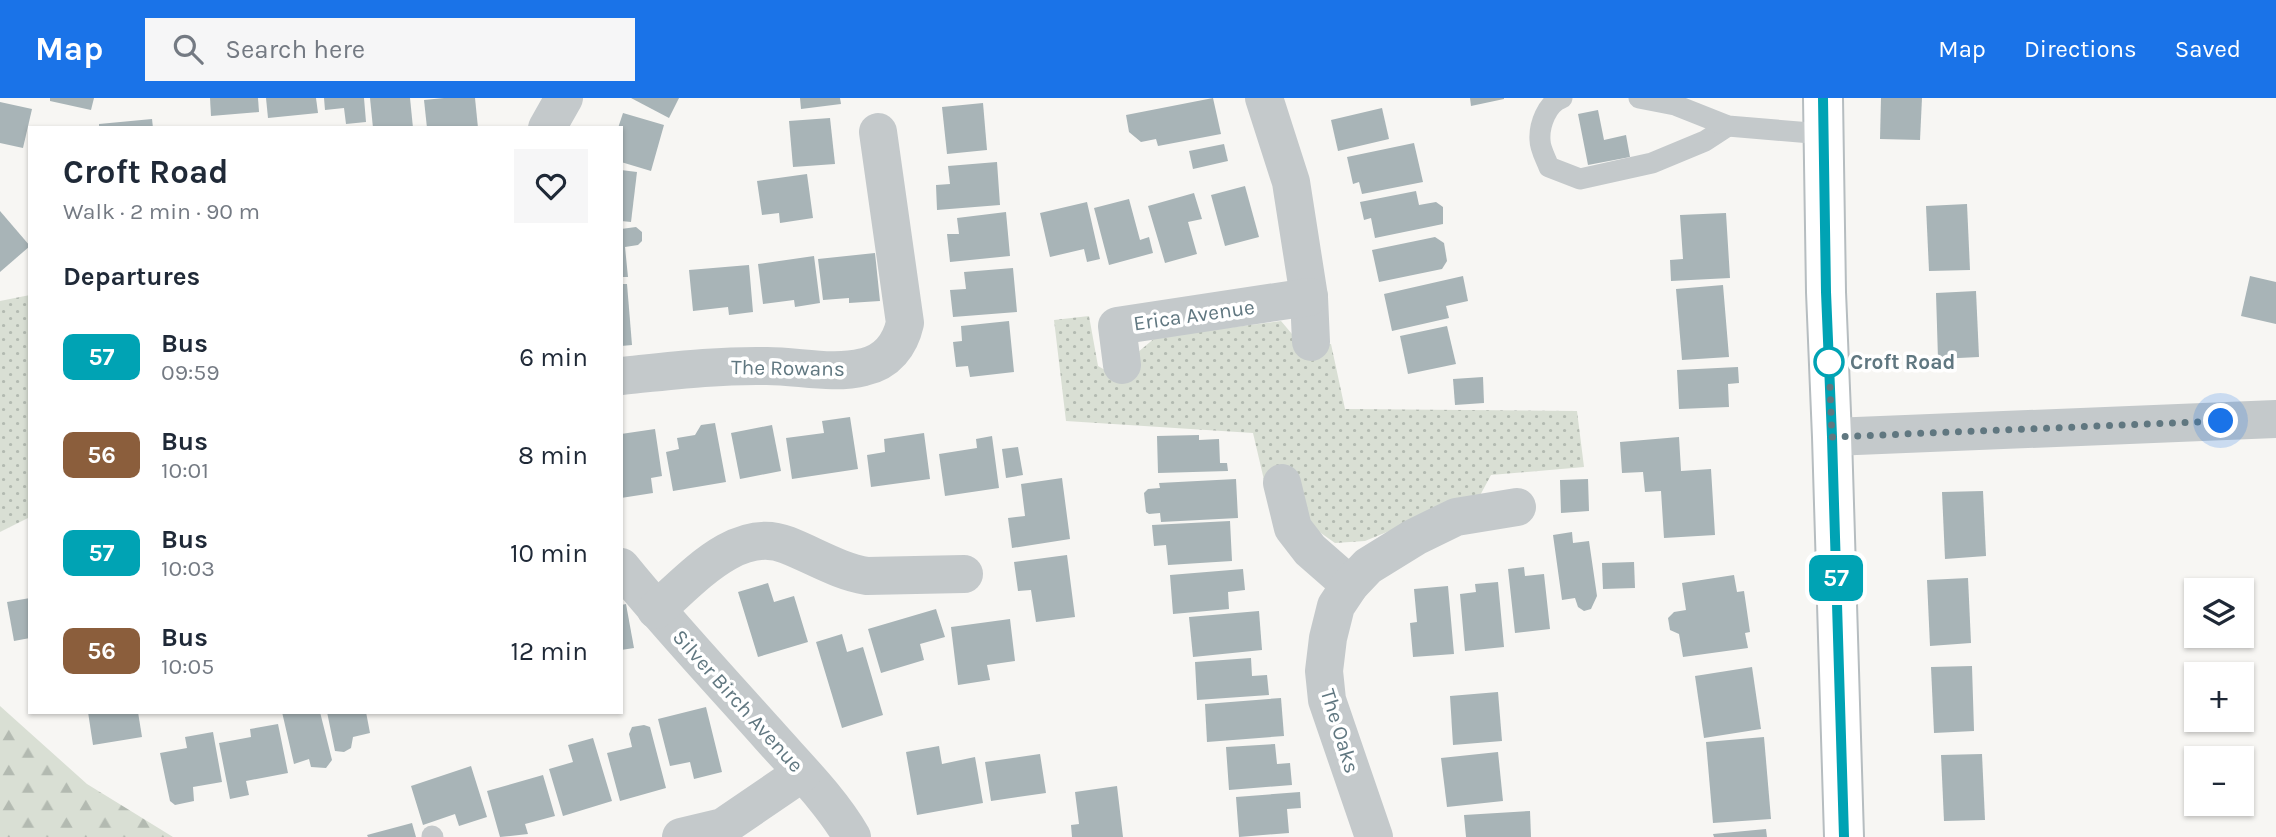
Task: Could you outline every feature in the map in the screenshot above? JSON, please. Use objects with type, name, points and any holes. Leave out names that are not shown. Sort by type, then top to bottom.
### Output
[{"type":"street","points":[[548,126],[564,98]]},
{"type":"street","points":[[1264,98],[1291,182],[1309,297],[1311,342]]},
{"type":"street","points":[[1823,116],[1843,837]]},
{"type":"street","name":"The Rowans","points":[[623,376],[767,366],[838,371],[865,367],[884,359],[901,341],[905,323],[878,132]]},
{"type":"street","name":"Erica Avenue","points":[[1122,365],[1117,326],[1309,297]]},
{"type":"street","points":[[1832,437],[2276,419]]},
{"type":"street","points":[[1282,483],[1293,528],[1310,550],[1350,585]]},
{"type":"street","name":"The Oaks","points":[[1374,837],[1327,700],[1324,671],[1336,606],[1350,585],[1368,566],[1456,517],[1517,507]]},
{"type":"street","points":[[656,610],[729,549],[746,542],[765,539],[786,544],[835,568],[859,575],[964,574]]},
{"type":"street","name":"Silver Birch Avenue","points":[[623,569],[656,610],[803,773],[843,821],[852,837]]},
{"type":"street","points":[[681,837],[723,827],[803,773]]},
{"type":"lane","points":[[1562,98],[1557,99],[1544,117],[1539,141],[1549,167],[1580,179],[1652,163],[1705,141],[1728,126],[1823,116]]},
{"type":"lane","points":[[1639,98],[1675,105],[1728,126]]},
{"type":"green space","points":[[28,295],[28,518],[0,532],[0,301]]},
{"type":"green space","points":[[1089,316],[1098,366],[1112,374],[1156,337],[1281,321],[1292,334],[1295,347],[1331,344],[1345,409],[1577,411],[1584,467],[1491,475],[1477,501],[1426,516],[1365,541],[1335,543],[1311,526],[1264,480],[1253,433],[1066,421],[1054,320]]},
{"type":"green space","points":[[0,706],[87,784],[173,837],[0,837]]},
{"type":"building","points":[[50,98],[94,98],[91,110],[50,101]]},
{"type":"building","points":[[210,98],[258,98],[259,112],[211,116]]},
{"type":"building","points":[[266,98],[316,98],[318,113],[268,118]]},
{"type":"building","points":[[324,98],[364,98],[366,122],[346,124],[344,108],[325,110]]},
{"type":"building","points":[[370,98],[410,98],[413,126],[373,126]]},
{"type":"building","points":[[475,98],[478,126],[427,126],[424,100]]},
{"type":"building","points":[[631,98],[679,98],[669,118]]},
{"type":"building","points":[[800,98],[840,98],[841,104],[801,109]]},
{"type":"building","points":[[1213,98],[1221,134],[1158,146],[1156,139],[1141,142],[1129,132],[1126,115]]},
{"type":"building","points":[[1470,98],[1504,98],[1504,99],[1471,106]]},
{"type":"building","points":[[1881,98],[1922,98],[1920,140],[1880,139]]},
{"type":"building","points":[[0,102],[32,109],[23,148],[0,143]]},
{"type":"building","points":[[983,103],[987,150],[947,154],[942,107]]},
{"type":"building","points":[[1382,108],[1389,139],[1338,151],[1331,120]]},
{"type":"building","points":[[1598,110],[1604,140],[1626,135],[1630,157],[1588,165],[1578,114]]},
{"type":"building","points":[[623,113],[664,125],[651,171],[623,163],[623,126],[619,126]]},
{"type":"building","points":[[830,118],[835,164],[793,167],[789,121]]},
{"type":"building","points":[[152,119],[153,126],[99,126]]},
{"type":"building","points":[[1414,143],[1423,182],[1362,194],[1359,182],[1353,184],[1347,157]]},
{"type":"building","points":[[1224,144],[1228,161],[1193,169],[1189,151]]},
{"type":"building","points":[[997,162],[1000,205],[937,210],[936,185],[950,184],[948,166]]},
{"type":"building","points":[[623,170],[637,172],[631,222],[623,221]]},
{"type":"building","points":[[807,174],[813,218],[780,223],[779,213],[762,215],[757,181]]},
{"type":"building","points":[[1245,186],[1259,237],[1225,246],[1211,195]]},
{"type":"building","points":[[1416,191],[1419,205],[1436,202],[1443,207],[1443,224],[1375,238],[1371,218],[1364,220],[1360,202]]},
{"type":"building","points":[[1194,193],[1202,219],[1188,222],[1197,254],[1165,263],[1148,206]]},
{"type":"building","points":[[1129,199],[1140,240],[1149,237],[1153,253],[1109,265],[1094,208]]},
{"type":"building","points":[[1087,202],[1100,259],[1087,262],[1084,249],[1050,257],[1040,213]]},
{"type":"building","points":[[1967,204],[1970,270],[1929,271],[1926,206]]},
{"type":"building","points":[[0,211],[28,244],[28,248],[0,272]]},
{"type":"building","points":[[1006,212],[1010,256],[950,262],[947,234],[959,234],[957,218]]},
{"type":"building","points":[[1726,213],[1730,278],[1671,281],[1670,260],[1683,259],[1680,215]]},
{"type":"building","points":[[636,227],[642,232],[642,241],[638,245],[625,247],[628,277],[623,277],[623,229]]},
{"type":"building","points":[[1435,237],[1444,243],[1447,261],[1442,269],[1379,282],[1372,250]]},
{"type":"building","points":[[875,253],[880,301],[849,303],[849,298],[823,300],[818,259]]},
{"type":"building","points":[[814,256],[820,303],[795,307],[794,300],[763,304],[758,264]]},
{"type":"building","points":[[749,265],[753,312],[729,315],[728,307],[693,311],[689,270]]},
{"type":"building","points":[[1013,268],[1017,312],[953,317],[950,290],[966,289],[964,272]]},
{"type":"building","points":[[1463,276],[1468,301],[1446,306],[1449,318],[1392,331],[1384,294]]},
{"type":"building","points":[[2250,276],[2276,282],[2276,324],[2241,316]]},
{"type":"building","points":[[623,284],[627,284],[632,345],[623,346]]},
{"type":"building","points":[[1723,285],[1729,357],[1682,360],[1676,289]]},
{"type":"building","points":[[1976,291],[1979,357],[1938,359],[1936,293]]},
{"type":"building","points":[[1009,321],[1014,372],[970,377],[968,366],[956,367],[953,342],[962,341],[961,326]]},
{"type":"building","points":[[1447,326],[1456,364],[1408,374],[1400,336]]},
{"type":"building","points":[[1738,367],[1739,383],[1728,384],[1729,407],[1679,409],[1677,370]]},
{"type":"building","points":[[1483,377],[1484,403],[1455,405],[1453,379]]},
{"type":"building","points":[[850,417],[858,469],[792,479],[786,438],[824,433],[822,421]]},
{"type":"building","points":[[715,423],[726,482],[673,491],[666,452],[679,449],[677,438],[695,435],[701,425]]},
{"type":"building","points":[[772,425],[781,471],[740,479],[731,433]]},
{"type":"building","points":[[655,429],[662,476],[651,478],[653,493],[623,498],[623,434]]},
{"type":"building","points":[[924,433],[930,479],[871,487],[867,455],[885,452],[884,439]]},
{"type":"building","points":[[1199,435],[1199,440],[1219,439],[1220,463],[1227,463],[1228,471],[1158,473],[1157,436]]},
{"type":"building","points":[[992,436],[999,488],[945,496],[939,454],[977,448],[976,439]]},
{"type":"building","points":[[1679,437],[1681,471],[1711,469],[1715,535],[1664,538],[1661,491],[1645,492],[1643,472],[1622,473],[1620,442]]},
{"type":"building","points":[[1018,447],[1023,475],[1006,478],[1002,449]]},
{"type":"building","points":[[1062,478],[1070,539],[1012,548],[1008,518],[1025,516],[1021,484]]},
{"type":"building","points":[[1236,479],[1238,518],[1161,522],[1160,513],[1146,512],[1144,493],[1148,489],[1160,488],[1159,483]]},
{"type":"building","points":[[1588,479],[1589,511],[1561,513],[1560,480]]},
{"type":"building","points":[[1983,491],[1986,556],[1945,559],[1942,492]]},
{"type":"building","points":[[1230,521],[1232,561],[1168,565],[1166,545],[1154,546],[1152,525]]},
{"type":"building","points":[[1572,532],[1573,543],[1589,541],[1597,596],[1591,609],[1584,611],[1578,607],[1575,598],[1562,600],[1553,535]]},
{"type":"building","points":[[1067,555],[1075,617],[1036,622],[1031,590],[1018,591],[1014,562]]},
{"type":"building","points":[[1634,562],[1635,588],[1603,589],[1602,563]]},
{"type":"building","points":[[1524,567],[1525,576],[1544,574],[1550,629],[1515,633],[1508,569]]},
{"type":"building","points":[[1243,569],[1245,590],[1228,592],[1229,609],[1173,614],[1170,575]]},
{"type":"building","points":[[1734,575],[1737,592],[1744,591],[1750,632],[1745,633],[1748,648],[1683,657],[1679,634],[1670,630],[1668,618],[1674,612],[1686,610],[1682,583]]},
{"type":"building","points":[[1968,578],[1971,643],[1930,646],[1927,580]]},
{"type":"building","points":[[1498,582],[1504,647],[1465,651],[1460,594],[1476,592],[1475,584]]},
{"type":"building","points":[[768,583],[774,602],[794,596],[808,642],[758,657],[738,592]]},
{"type":"building","points":[[1448,586],[1454,654],[1413,657],[1410,623],[1417,622],[1414,589]]},
{"type":"building","points":[[28,598],[28,638],[14,641],[7,602]]},
{"type":"building","points":[[626,604],[634,648],[623,650],[623,605]]},
{"type":"building","points":[[936,609],[945,637],[920,644],[924,660],[881,673],[868,629]]},
{"type":"building","points":[[1259,611],[1262,650],[1193,657],[1189,617]]},
{"type":"building","points":[[1010,619],[1015,661],[987,665],[990,680],[958,685],[951,627]]},
{"type":"building","points":[[842,634],[847,652],[863,647],[883,715],[842,728],[816,642]]},
{"type":"building","points":[[1251,658],[1252,676],[1267,675],[1269,695],[1197,700],[1195,662]]},
{"type":"building","points":[[1972,666],[1974,731],[1934,733],[1931,667]]},
{"type":"building","points":[[1752,667],[1761,729],[1704,738],[1695,676]]},
{"type":"building","points":[[1498,692],[1502,741],[1453,745],[1450,696]]},
{"type":"building","points":[[1281,698],[1284,736],[1207,742],[1205,704]]},
{"type":"building","points":[[706,707],[722,772],[694,779],[690,762],[670,766],[658,719]]},
{"type":"building","points":[[88,714],[138,714],[142,737],[93,745]]},
{"type":"building","points":[[282,714],[320,714],[332,760],[326,768],[311,767],[309,759],[294,764]]},
{"type":"building","points":[[327,714],[366,714],[370,733],[353,737],[351,748],[344,752],[335,751]]},
{"type":"building","points":[[278,724],[288,773],[246,781],[249,795],[230,799],[219,743],[251,737],[250,729]]},
{"type":"building","points":[[632,727],[650,727],[666,788],[620,801],[607,753],[632,747],[629,734]]},
{"type":"building","points":[[213,732],[222,782],[193,787],[194,801],[175,805],[170,801],[160,753],[187,748],[185,737]]},
{"type":"building","points":[[1764,737],[1771,819],[1713,823],[1706,742]]},
{"type":"building","points":[[593,738],[612,801],[563,816],[549,769],[573,762],[568,745]]},
{"type":"building","points":[[1275,744],[1277,764],[1290,763],[1292,785],[1229,790],[1226,747]]},
{"type":"building","points":[[939,746],[942,764],[975,757],[983,803],[917,815],[906,752]]},
{"type":"building","points":[[1498,752],[1503,801],[1447,807],[1441,758]]},
{"type":"building","points":[[1040,754],[1046,793],[991,801],[985,762]]},
{"type":"building","points":[[1982,754],[1985,820],[1944,821],[1941,755]]},
{"type":"building","points":[[471,766],[487,817],[459,826],[455,814],[423,825],[411,786]]},
{"type":"building","points":[[543,775],[555,816],[525,824],[528,834],[500,837],[487,791]]},
{"type":"building","points":[[1117,786],[1123,837],[1072,837],[1071,825],[1079,824],[1075,792]]},
{"type":"building","points":[[1300,792],[1301,808],[1287,809],[1289,833],[1239,837],[1236,797]]},
{"type":"building","points":[[1530,811],[1531,837],[1466,837],[1464,815]]},
{"type":"building","points":[[412,823],[416,837],[367,835]]},
{"type":"building","points":[[1766,829],[1767,837],[1714,837],[1713,834]]},
{"type":"bus line","name":"57","points":[[1823,98],[1826,292],[1844,837]]},
{"type":"place","name":"Croft Road","points":[[1829,362]]},
{"type":"route","points":[[1829,362],[1832,437],[2221,421]]}]
